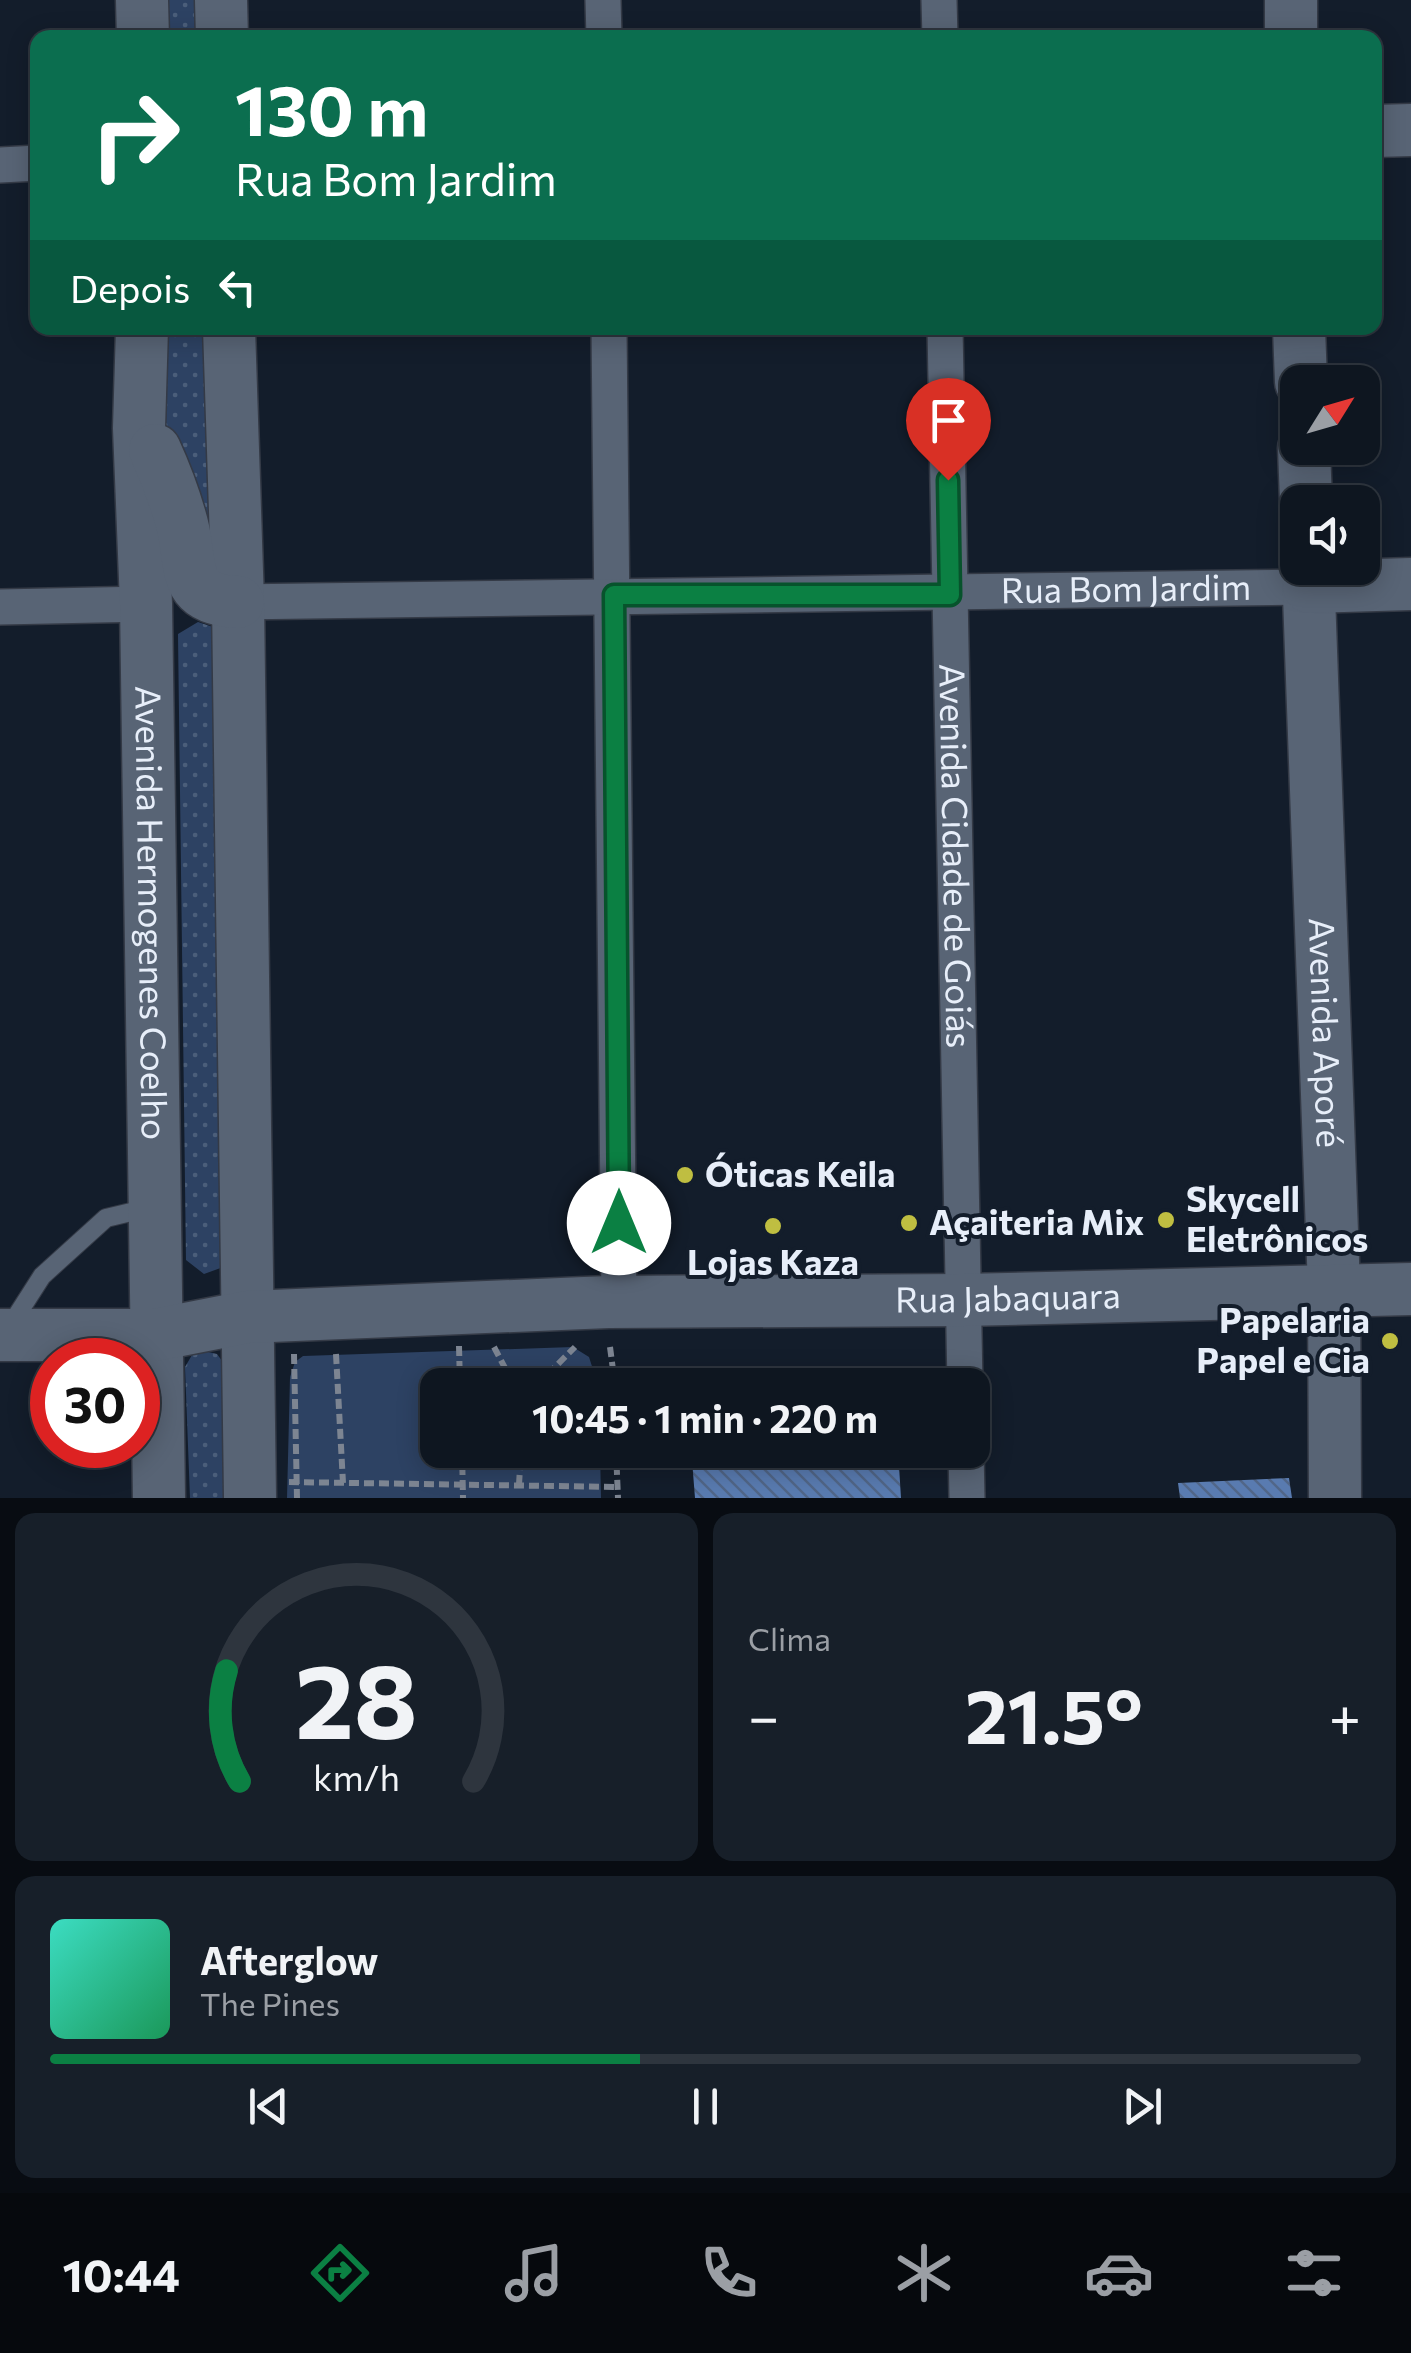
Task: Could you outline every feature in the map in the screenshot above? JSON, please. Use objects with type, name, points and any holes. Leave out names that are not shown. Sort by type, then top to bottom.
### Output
[{"type":"main road","points":[[142,0],[143,30]]},
{"type":"main road","points":[[221,0],[222,30]]},
{"type":"main road","points":[[1291,0],[1291,30]]},
{"type":"main road","points":[[1382,131],[1411,130]]},
{"type":"main road","name":"Avenida Hermogenes Coelho","points":[[142,335],[139,428],[146,604],[159,1498]]},
{"type":"main road","points":[[229,335],[238,602],[247,1317],[273,1490]]},
{"type":"main road","points":[[1299,335],[1301,365]]},
{"type":"main road","points":[[139,428],[167,476],[184,528],[187,570],[195,584],[222,601],[238,602]]},
{"type":"main road","name":"Rua Bom Jardim","points":[[1380,582],[1411,584]]},
{"type":"main road","name":"Avenida Aporé","points":[[1309,585],[1334,1288],[1335,1498]]},
{"type":"main road","name":"Rua Jabaquara","points":[[154,1335],[247,1317],[619,1302],[964,1300],[1411,1289]]},
{"type":"main road","points":[[2,1335],[154,1335]]},
{"type":"street","points":[[603,0],[604,30]]},
{"type":"street","points":[[939,0],[940,30]]},
{"type":"street","points":[[0,165],[30,164]]},
{"type":"street","points":[[610,335],[619,1302]]},
{"type":"street","name":"Avenida Cidade de Goiás","points":[[946,335],[965,1368]]},
{"type":"street","name":"Rua Bom Jardim","points":[[238,602],[614,595],[950,595],[1280,578]]},
{"type":"street","points":[[0,607],[146,604]]},
{"type":"street","points":[[966,1468],[967,1498]]},
{"type":"lane","points":[[2,1335],[42,1276],[106,1218],[153,1206]]},
{"type":"path","points":[[273,1490],[294,1344]]},
{"type":"path","points":[[336,1345],[343,1483]]},
{"type":"path","points":[[460,1346],[460,1368]]},
{"type":"path","points":[[493,1346],[505,1368]]},
{"type":"path","points":[[555,1368],[577,1346]]},
{"type":"path","points":[[463,1468],[463,1498]]},
{"type":"path","points":[[519,1485],[520,1468]]},
{"type":"path","points":[[617,1468],[618,1498]]},
{"type":"path","points":[[273,1490],[343,1483],[618,1487]]},
{"type":"path","points":[[556,1486],[556,1498]]},
{"type":"path","points":[[273,1490],[297,1498]]},
{"type":"shaded area","points":[[159,0],[205,0],[205,30],[159,30]]},
{"type":"shaded area","points":[[159,335],[217,335],[223,562],[170,430],[158,421]]},
{"type":"shaded area","points":[[198,622],[213,627],[226,1266],[204,1274],[186,1260],[178,634]]},
{"type":"shaded area","points":[[573,1347],[589,1357],[593,1368],[420,1368],[420,1468],[600,1468],[601,1498],[287,1498],[290,1377],[295,1362],[303,1356]]},
{"type":"shaded area","points":[[204,1351],[217,1354],[225,1365],[229,1498],[190,1498],[185,1367],[192,1355]]},
{"type":"building","points":[[693,1468],[899,1468],[901,1498],[695,1498]]},
{"type":"building","points":[[1289,1478],[1292,1498],[1180,1498],[1178,1483]]},
{"type":"place","name":"Óticas Keila","points":[[685,1175]]},
{"type":"place","name":"Skycell Eletrônicos","points":[[1166,1220]]},
{"type":"place","name":"Açaiteria Mix","points":[[909,1223]]},
{"type":"place","name":"Lojas Kaza","points":[[773,1226]]},
{"type":"place","name":"Papelaria Papel e Cia","points":[[1390,1341]]},
{"type":"route","points":[[619,1223],[614,595],[950,595],[948,480]]}]
